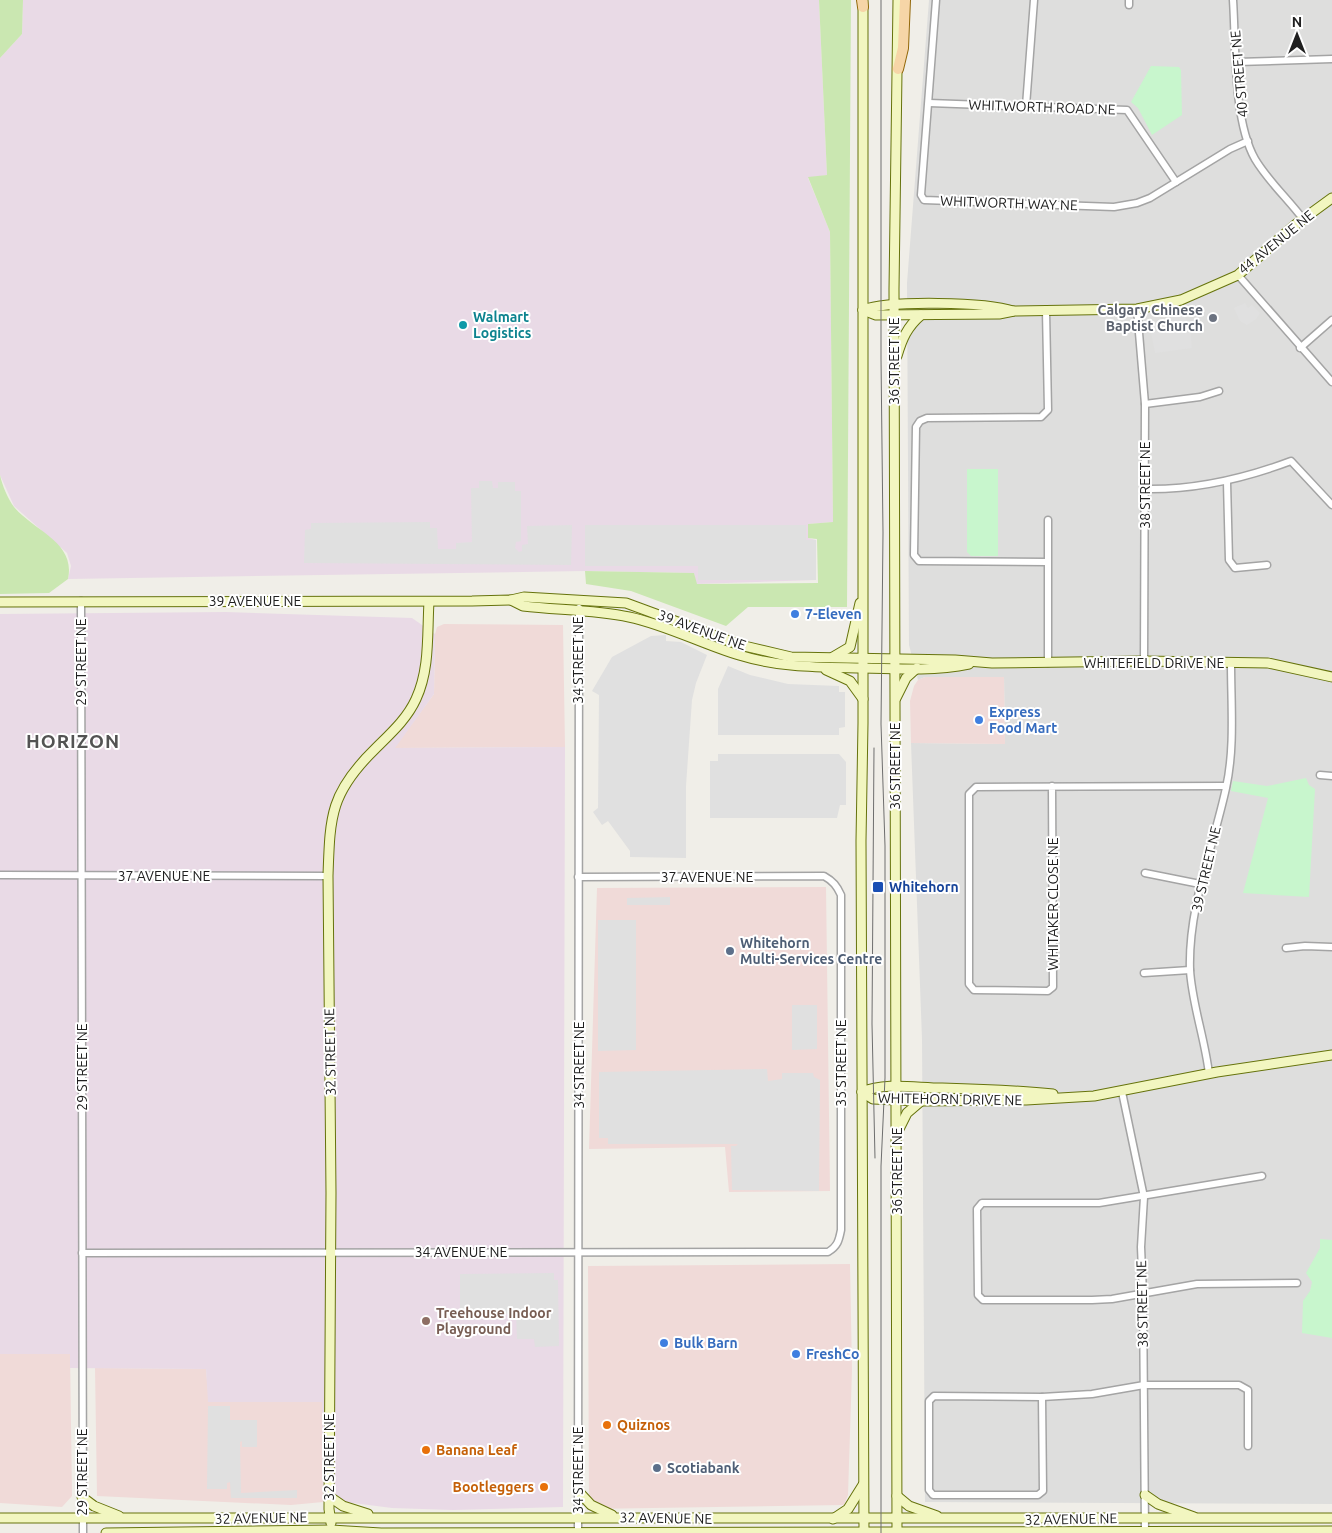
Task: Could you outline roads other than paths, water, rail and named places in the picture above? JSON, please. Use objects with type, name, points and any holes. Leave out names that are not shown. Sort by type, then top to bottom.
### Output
[{"type":"main road","name":"36 STREET NE","points":[[897,1532],[894,305],[898,0]]},
{"type":"main road","points":[[898,69],[902,48],[905,0]]},
{"type":"main road","points":[[863,2],[863,700],[861,831],[864,1532]]},
{"type":"main road","name":"44 AVENUE NE","points":[[862,310],[876,315],[999,314],[1014,311],[1137,309],[1181,300],[1238,275],[1303,219],[1332,198]]},
{"type":"main road","name":"44 AVENUE NE","points":[[862,310],[876,305],[998,305],[1014,311]]},
{"type":"main road","points":[[894,364],[903,334],[912,322],[921,315]]},
{"type":"main road","points":[[831,659],[850,647],[863,596]]},
{"type":"main road","name":"39 AVENUE NE","points":[[0,602],[429,602],[511,600],[524,597],[579,599],[626,603],[646,608],[725,640],[771,654],[800,658],[894,658]]},
{"type":"main road","name":"39 AVENUE NE","points":[[511,600],[523,606],[637,619],[738,655],[772,664],[822,668],[894,668]]},
{"type":"main road","name":"32 STREET NE","points":[[331,1532],[328,876],[332,820],[336,800],[343,785],[402,720],[416,701],[425,671],[429,602]]},
{"type":"main road","name":"WHITEFIELD DRIVE NE","points":[[894,658],[956,660],[974,663],[1144,661],[1268,663],[1332,677]]},
{"type":"main road","name":"WHITEFIELD DRIVE NE","points":[[894,668],[955,667],[974,663]]},
{"type":"main road","points":[[822,668],[850,681],[863,700]]},
{"type":"main road","points":[[894,702],[906,678],[917,668]]},
{"type":"main road","name":"WHITEHORN DRIVE NE","points":[[862,1092],[873,1099],[921,1101],[1026,1100],[1122,1092],[1209,1074],[1332,1054]]},
{"type":"main road","name":"WHITEHORN DRIVE NE","points":[[862,1092],[872,1088],[897,1088],[1027,1091],[1069,1096]]},
{"type":"main road","points":[[897,1133],[907,1113],[921,1101]]},
{"type":"main road","points":[[832,1519],[848,1509],[863,1485]]},
{"type":"main road","points":[[579,1492],[591,1505],[605,1513],[622,1517]]},
{"type":"main road","points":[[1145,1495],[1158,1504],[1198,1519]]},
{"type":"main road","points":[[897,1496],[910,1506],[945,1519]]},
{"type":"main road","points":[[82,1497],[94,1506],[124,1518]]},
{"type":"main road","points":[[330,1497],[343,1506],[378,1517]]},
{"type":"main road","name":"32 AVENUE NE","points":[[0,1518],[578,1516],[832,1519],[1332,1518]]},
{"type":"main road","name":"32 AVENUE NE","points":[[106,1533],[1332,1531]]},
{"type":"street","name":"WHITWORTH WAY NE","points":[[936,0],[921,195],[924,200],[1114,207],[1137,203],[1230,149],[1248,141]]},
{"type":"street","points":[[1026,106],[1034,0]]},
{"type":"street","name":"40 STREET NE","points":[[1234,0],[1240,106],[1248,141],[1255,159],[1303,219]]},
{"type":"street","points":[[1237,62],[1332,59]]},
{"type":"street","name":"WHITWORTH ROAD NE","points":[[929,103],[1127,110],[1176,182]]},
{"type":"street","points":[[1238,275],[1300,348],[1332,382]]},
{"type":"street","name":"38 STREET NE","points":[[1137,309],[1145,404],[1144,661]]},
{"type":"street","points":[[1046,311],[1048,410],[1041,416],[927,418],[920,421],[916,427],[914,555],[919,561],[1047,562]]},
{"type":"street","points":[[1300,348],[1332,320]]},
{"type":"street","points":[[1145,404],[1200,398],[1219,390]]},
{"type":"street","points":[[1145,489],[1178,490],[1227,482],[1292,460],[1332,505]]},
{"type":"street","points":[[1227,482],[1229,560],[1235,568],[1267,565]]},
{"type":"street","points":[[1048,520],[1048,663]]},
{"type":"street","name":"34 STREET NE","points":[[578,1532],[579,599]]},
{"type":"street","name":"29 STREET NE","points":[[81,601],[83,1533]]},
{"type":"street","name":"39 STREET NE","points":[[1209,1074],[1190,970],[1194,922],[1200,884],[1226,786],[1232,719],[1231,663]]},
{"type":"street","points":[[1320,775],[1332,776]]},
{"type":"street","name":"WHITAKER CLOSE NE","points":[[1052,786],[1053,987],[1048,991],[974,990],[969,984],[969,794],[976,787],[1052,786],[1226,786]]},
{"type":"street","points":[[1145,873],[1200,884]]},
{"type":"street","name":"37 AVENUE NE","points":[[0,875],[328,876]]},
{"type":"street","name":"37 AVENUE NE","points":[[578,877],[824,876],[834,883]]},
{"type":"street","name":"35 STREET NE","points":[[834,883],[841,895],[841,1230],[837,1245]]},
{"type":"street","points":[[1286,948],[1332,947]]},
{"type":"street","points":[[1144,973],[1190,970]]},
{"type":"street","name":"38 STREET NE","points":[[1122,1092],[1144,1197],[1141,1247],[1145,1532]]},
{"type":"street","points":[[1262,1176],[1099,1203],[982,1203],[977,1208],[978,1295],[983,1300],[1092,1300],[1143,1294],[1197,1284],[1297,1283]]},
{"type":"street","name":"34 AVENUE NE","points":[[82,1253],[828,1252],[837,1245]]},
{"type":"street","points":[[1042,1397],[1042,1491],[1038,1495],[933,1495],[929,1490],[929,1402],[934,1396],[1042,1397],[1092,1394],[1144,1385],[1239,1385],[1248,1390],[1248,1446]]},
{"type":"tram line","points":[[881,0],[883,533],[881,724],[885,846],[885,1078],[881,1166],[881,1533]]},
{"type":"tram line","points":[[874,748],[872,1024],[875,1158]]},
{"type":"place","name":"Calgary Chinese Baptist Church","points":[[1213,318]]},
{"type":"place","name":"Walmart Logistics","points":[[463,325]]},
{"type":"place","name":"7-Eleven","points":[[795,614]]},
{"type":"place","name":"Express Food Mart","points":[[979,720]]},
{"type":"place","name":"Whitehorn","points":[[878,887]]},
{"type":"place","name":"Whitehorn Multi-Services Centre","points":[[730,951]]},
{"type":"place","name":"Treehouse Indoor Playground","points":[[426,1321]]},
{"type":"place","name":"Bulk Barn","points":[[664,1343]]},
{"type":"place","name":"FreshCo","points":[[796,1354]]},
{"type":"place","name":"Quiznos","points":[[607,1425]]},
{"type":"place","name":"Banana Leaf","points":[[426,1450]]},
{"type":"place","name":"Scotiabank","points":[[657,1468]]},
{"type":"place","name":"Bootleggers","points":[[544,1487]]},
{"type":"district","name":"HORIZON","points":[[73,741]]}]
